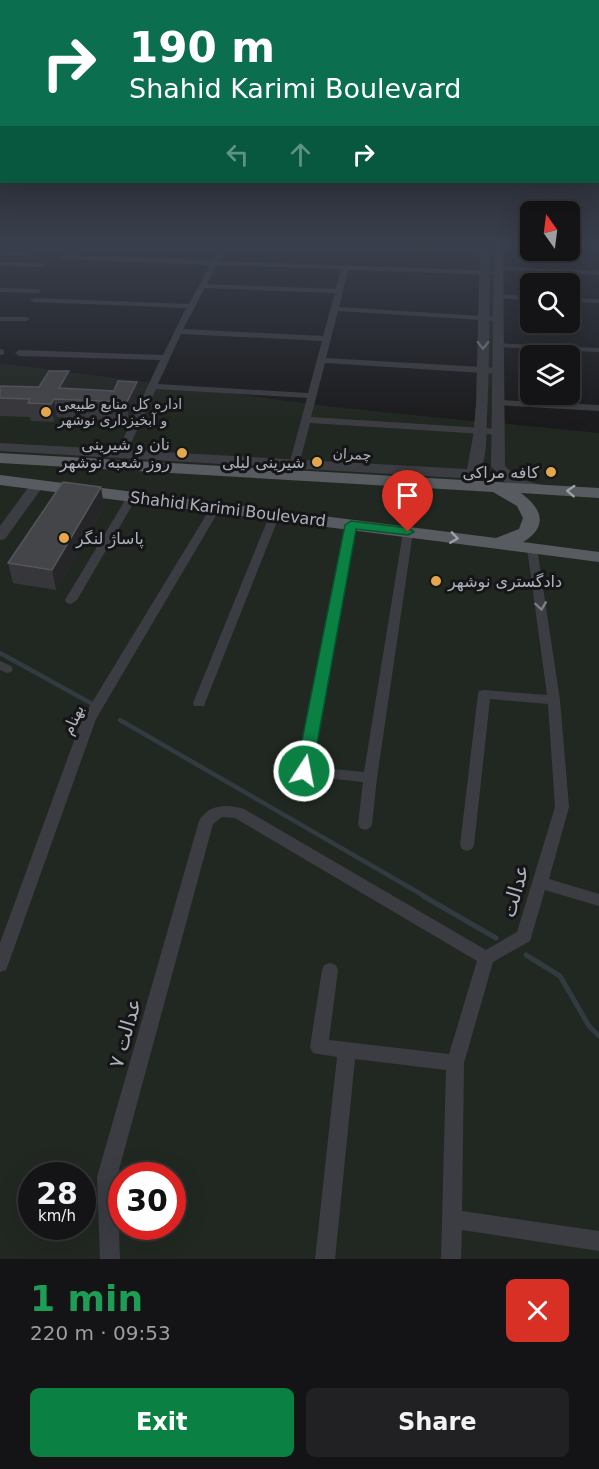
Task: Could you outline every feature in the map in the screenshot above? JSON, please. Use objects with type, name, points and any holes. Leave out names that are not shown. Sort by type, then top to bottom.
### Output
[{"type":"main road","name":"Shahid Karimi Boulevard","points":[[0,458],[123,460],[599,493]]},
{"type":"main road","points":[[123,460],[92,471],[85,480],[89,485],[95,487],[143,494],[162,500]]},
{"type":"main road","name":"Shahid Karimi Boulevard","points":[[0,480],[599,557]]},
{"type":"main road","points":[[477,486],[508,493],[530,508],[533,518],[531,527],[524,535],[512,541],[496,543]]},
{"type":"street","points":[[123,460],[166,358],[191,306],[158,305]]},
{"type":"street","points":[[294,465],[336,305]]},
{"type":"street","name":"چمران","points":[[0,447],[123,460],[294,465],[467,474],[477,469],[483,370],[482,318],[485,305]]},
{"type":"street","name":"چمران","points":[[497,305],[500,371],[498,466],[501,471],[520,485],[544,490]]},
{"type":"street","points":[[335,309],[497,319]]},
{"type":"street","points":[[0,319],[26,319]]},
{"type":"street","points":[[178,332],[328,339]]},
{"type":"street","points":[[498,345],[599,350]]},
{"type":"street","points":[[19,352],[166,358]]},
{"type":"street","points":[[322,360],[500,371]]},
{"type":"street","points":[[154,386],[313,396]]},
{"type":"street","points":[[500,403],[599,408]]},
{"type":"street","points":[[307,420],[499,432]]},
{"type":"street","points":[[0,536],[37,485]]},
{"type":"street","points":[[71,600],[132,497]]},
{"type":"street","name":"بهنام","points":[[0,965],[89,719],[216,507]]},
{"type":"street","points":[[199,704],[275,514]]},
{"type":"street","points":[[351,525],[304,771],[370,778]]},
{"type":"street","points":[[365,824],[408,532]]},
{"type":"street","name":"عدالت","points":[[486,958],[524,936],[562,807],[554,700],[532,548]]},
{"type":"street","points":[[467,845],[484,694],[554,700]]},
{"type":"street","name":"۷ عدالت","points":[[110,1259],[107,1177],[206,821],[220,810],[239,813],[486,958]]},
{"type":"street","points":[[539,882],[599,900]]},
{"type":"street","points":[[451,1259],[455,1063],[486,958]]},
{"type":"street","points":[[330,970],[319,1047],[455,1063]]},
{"type":"street","points":[[325,1259],[347,1049]]},
{"type":"street","points":[[452,1219],[599,1241]]},
{"type":"shaded area","points":[[485,305],[498,305],[499,423],[599,433],[599,1259],[0,1259],[0,363],[334,407],[482,422]]},
{"type":"building","points":[[49,371],[69,371],[59,388],[114,391],[118,381],[137,382],[127,402],[54,399],[51,404],[28,403],[30,399],[0,398],[0,386],[39,387]]},
{"type":"building","points":[[63,482],[101,487],[52,570],[8,563]]},
{"type":"waterway","points":[[0,653],[96,706]]},
{"type":"waterway","points":[[120,720],[426,897]]},
{"type":"waterway","points":[[423,896],[496,938]]},
{"type":"waterway","points":[[526,955],[560,976],[589,1026],[599,1036]]},
{"type":"place","name":"اداره كل منابع طبيعی و آبخيزداری نوشهر","points":[[46,412]]},
{"type":"place","name":"نان و شیرینی روز شعبه نوشهر","points":[[182,453]]},
{"type":"place","name":"شیرینی لیلی","points":[[317,462]]},
{"type":"place","name":"کافه مراکی","points":[[551,472]]},
{"type":"place","name":"پاساژ لنگر","points":[[64,538]]},
{"type":"place","name":"دادگستری نوشهر","points":[[436,581]]},
{"type":"route","points":[[304,771],[351,525],[408,532]]}]
